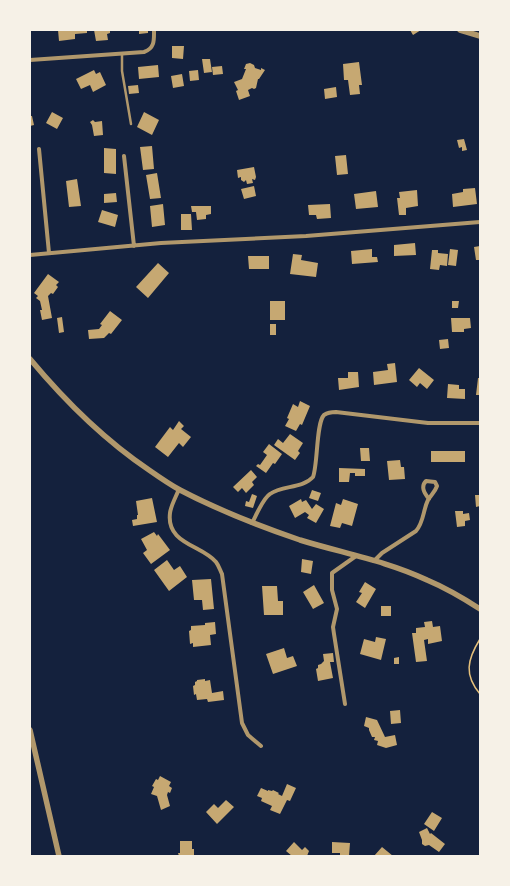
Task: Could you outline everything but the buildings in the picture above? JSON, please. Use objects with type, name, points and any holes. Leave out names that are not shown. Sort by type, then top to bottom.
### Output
[{"type":"street","points":[[30,60],[144,52],[150,49],[154,43],[154,30]]},
{"type":"street","points":[[460,30],[480,36]]},
{"type":"street","points":[[39,149],[49,253]]},
{"type":"street","points":[[124,156],[134,246]]},
{"type":"street","points":[[30,255],[189,241],[251,240],[480,222]]},
{"type":"street","points":[[30,359],[60,394],[93,426],[131,458],[179,489],[214,507],[252,523],[426,579],[456,594],[480,609]]},
{"type":"street","points":[[252,523],[268,495],[273,492],[304,483],[313,477],[322,418],[326,414],[336,412],[428,423],[480,423]]},
{"type":"street","points":[[374,562],[382,553],[416,531],[422,522],[429,499],[433,495],[437,486],[435,482],[426,481],[423,487],[424,492],[429,499]]},
{"type":"street","points":[[179,489],[170,511],[171,524],[178,536],[188,544],[211,557],[216,562],[222,574],[242,724],[248,735],[261,746]]},
{"type":"street","points":[[345,704],[333,627],[337,609],[332,590],[331,577],[335,570],[356,556]]},
{"type":"street","points":[[30,730],[59,856]]},
{"type":"lane","points":[[122,53],[122,71],[131,124]]},
{"type":"path","points":[[480,639],[471,657],[469,674],[471,682],[480,694]]}]
